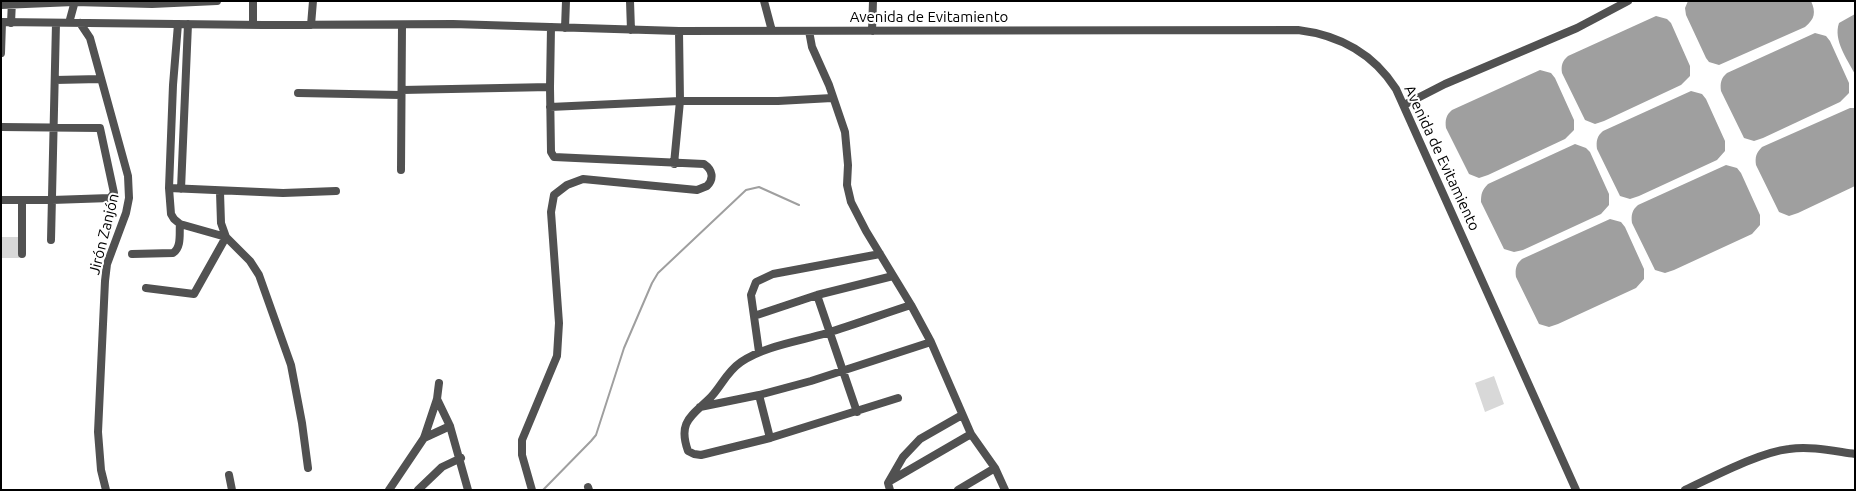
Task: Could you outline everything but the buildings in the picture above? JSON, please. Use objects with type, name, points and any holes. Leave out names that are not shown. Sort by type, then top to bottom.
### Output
[{"type":"street","points":[[1,5],[12,3],[217,1]]},
{"type":"street","points":[[253,1],[253,25]]},
{"type":"street","points":[[310,25],[313,1]]},
{"type":"street","points":[[565,28],[566,1]]},
{"type":"street","points":[[630,1],[631,30]]},
{"type":"street","points":[[764,1],[772,30]]},
{"type":"street","points":[[872,31],[873,1]]},
{"type":"street","points":[[1404,105],[1454,80],[1577,28],[1628,1]]},
{"type":"street","points":[[69,23],[75,2]]},
{"type":"street","points":[[11,23],[12,3]]},
{"type":"street","points":[[1,53],[2,22]]},
{"type":"street","name":"Avenida de Evitamiento","points":[[2,22],[253,25],[453,24],[679,31],[1298,30],[1319,32],[1352,46],[1370,58],[1389,79],[1404,105],[1576,489]]},
{"type":"street","points":[[51,240],[56,23]]},
{"type":"street","name":"Jirón Zanjón","points":[[80,23],[90,38],[100,79],[127,168],[129,188],[126,213],[107,264],[105,281],[98,432],[101,470],[106,490]]},
{"type":"street","points":[[178,24],[173,85],[169,188],[171,214],[180,224],[226,237]]},
{"type":"street","points":[[181,189],[188,24]]},
{"type":"street","points":[[401,170],[402,25]]},
{"type":"street","points":[[532,490],[522,455],[522,440],[557,356],[558,331],[550,212],[554,195],[566,185],[583,179],[697,190],[710,183],[712,173],[709,167],[704,164],[554,158],[551,152],[551,27]]},
{"type":"street","points":[[674,164],[680,101],[679,31]]},
{"type":"street","points":[[809,31],[812,47],[829,85],[845,132],[848,196],[866,231],[931,342],[970,434],[995,468],[1005,490]]},
{"type":"street","points":[[55,80],[100,79]]},
{"type":"street","points":[[298,93],[401,93],[550,87]]},
{"type":"street","points":[[550,107],[680,101],[778,101],[832,98]]},
{"type":"street","points":[[1,127],[53,126],[100,128],[114,193],[110,198],[1,200]]},
{"type":"street","points":[[169,188],[220,192],[283,193],[336,191]]},
{"type":"street","points":[[220,192],[221,222],[226,237],[250,261],[259,275],[291,365],[308,468]]},
{"type":"street","points":[[22,200],[22,254]]},
{"type":"street","points":[[132,254],[173,253],[178,247],[180,224]]},
{"type":"street","points":[[146,288],[194,294],[226,237]]},
{"type":"street","points":[[759,352],[751,295],[756,282],[773,274],[880,254]]},
{"type":"street","points":[[754,316],[817,295],[893,276]]},
{"type":"street","points":[[817,295],[857,412]]},
{"type":"street","points":[[898,398],[770,438],[701,455],[688,451],[685,444],[685,425],[691,415],[710,398],[726,375],[743,361],[759,352],[829,332],[911,305]]},
{"type":"street","points":[[699,408],[759,395],[843,372],[931,342]]},
{"type":"street","points":[[390,490],[424,438],[437,399],[439,383]]},
{"type":"street","points":[[759,395],[770,438]]},
{"type":"street","points":[[437,399],[450,426],[461,458],[468,490]]},
{"type":"street","points":[[889,486],[903,457],[920,439],[962,415]]},
{"type":"street","points":[[424,438],[450,426]]},
{"type":"street","points":[[889,486],[970,434]]},
{"type":"street","points":[[1685,490],[1780,450],[1810,448],[1855,454]]},
{"type":"street","points":[[418,490],[442,468],[461,458]]},
{"type":"street","points":[[958,490],[995,468]]},
{"type":"street","points":[[229,475],[232,490]]},
{"type":"shaded area","points":[[1688,1],[1811,1],[1814,15],[1805,27],[1719,65],[1709,62],[1706,58],[1686,15],[1685,8]]},
{"type":"shaded area","points":[[1855,14],[1855,74],[1839,43],[1838,29],[1839,23]]},
{"type":"shaded area","points":[[1656,16],[1667,19],[1671,23],[1690,66],[1690,76],[1681,85],[1604,121],[1595,124],[1585,120],[1562,73],[1564,60],[1568,56]]},
{"type":"shaded area","points":[[1815,33],[1826,36],[1830,41],[1849,83],[1849,93],[1840,102],[1763,138],[1754,141],[1744,138],[1721,91],[1723,77],[1727,73]]},
{"type":"shaded area","points":[[1540,70],[1551,73],[1555,78],[1574,120],[1574,130],[1565,139],[1488,175],[1479,178],[1469,174],[1446,128],[1448,114],[1452,110]]},
{"type":"shaded area","points":[[1691,91],[1702,94],[1706,99],[1725,141],[1725,151],[1717,160],[1639,196],[1630,199],[1620,196],[1597,149],[1599,135],[1603,131]]},
{"type":"shaded area","points":[[1850,108],[1855,108],[1855,186],[1798,213],[1789,216],[1779,212],[1756,165],[1758,151],[1762,147]]},
{"type":"shaded area","points":[[1575,144],[1586,148],[1590,152],[1609,194],[1609,205],[1601,214],[1523,250],[1514,252],[1504,249],[1481,202],[1484,188],[1488,184]]},
{"type":"shaded area","points":[[1726,165],[1737,168],[1741,173],[1760,215],[1760,225],[1752,234],[1674,270],[1665,273],[1655,270],[1632,223],[1634,209],[1638,205]]},
{"type":"shaded area","points":[[1610,219],[1621,222],[1625,227],[1644,269],[1644,279],[1636,288],[1558,324],[1549,327],[1539,324],[1516,277],[1518,263],[1522,259]]},
{"type":"shaded area","points":[[1,237],[19,237],[19,258],[1,258]]},
{"type":"shaded area","points":[[1494,376],[1504,404],[1485,412],[1475,383]]},
{"type":"waterway","points":[[543,490],[596,435],[624,348],[658,273],[746,190],[759,187],[799,205]]}]
